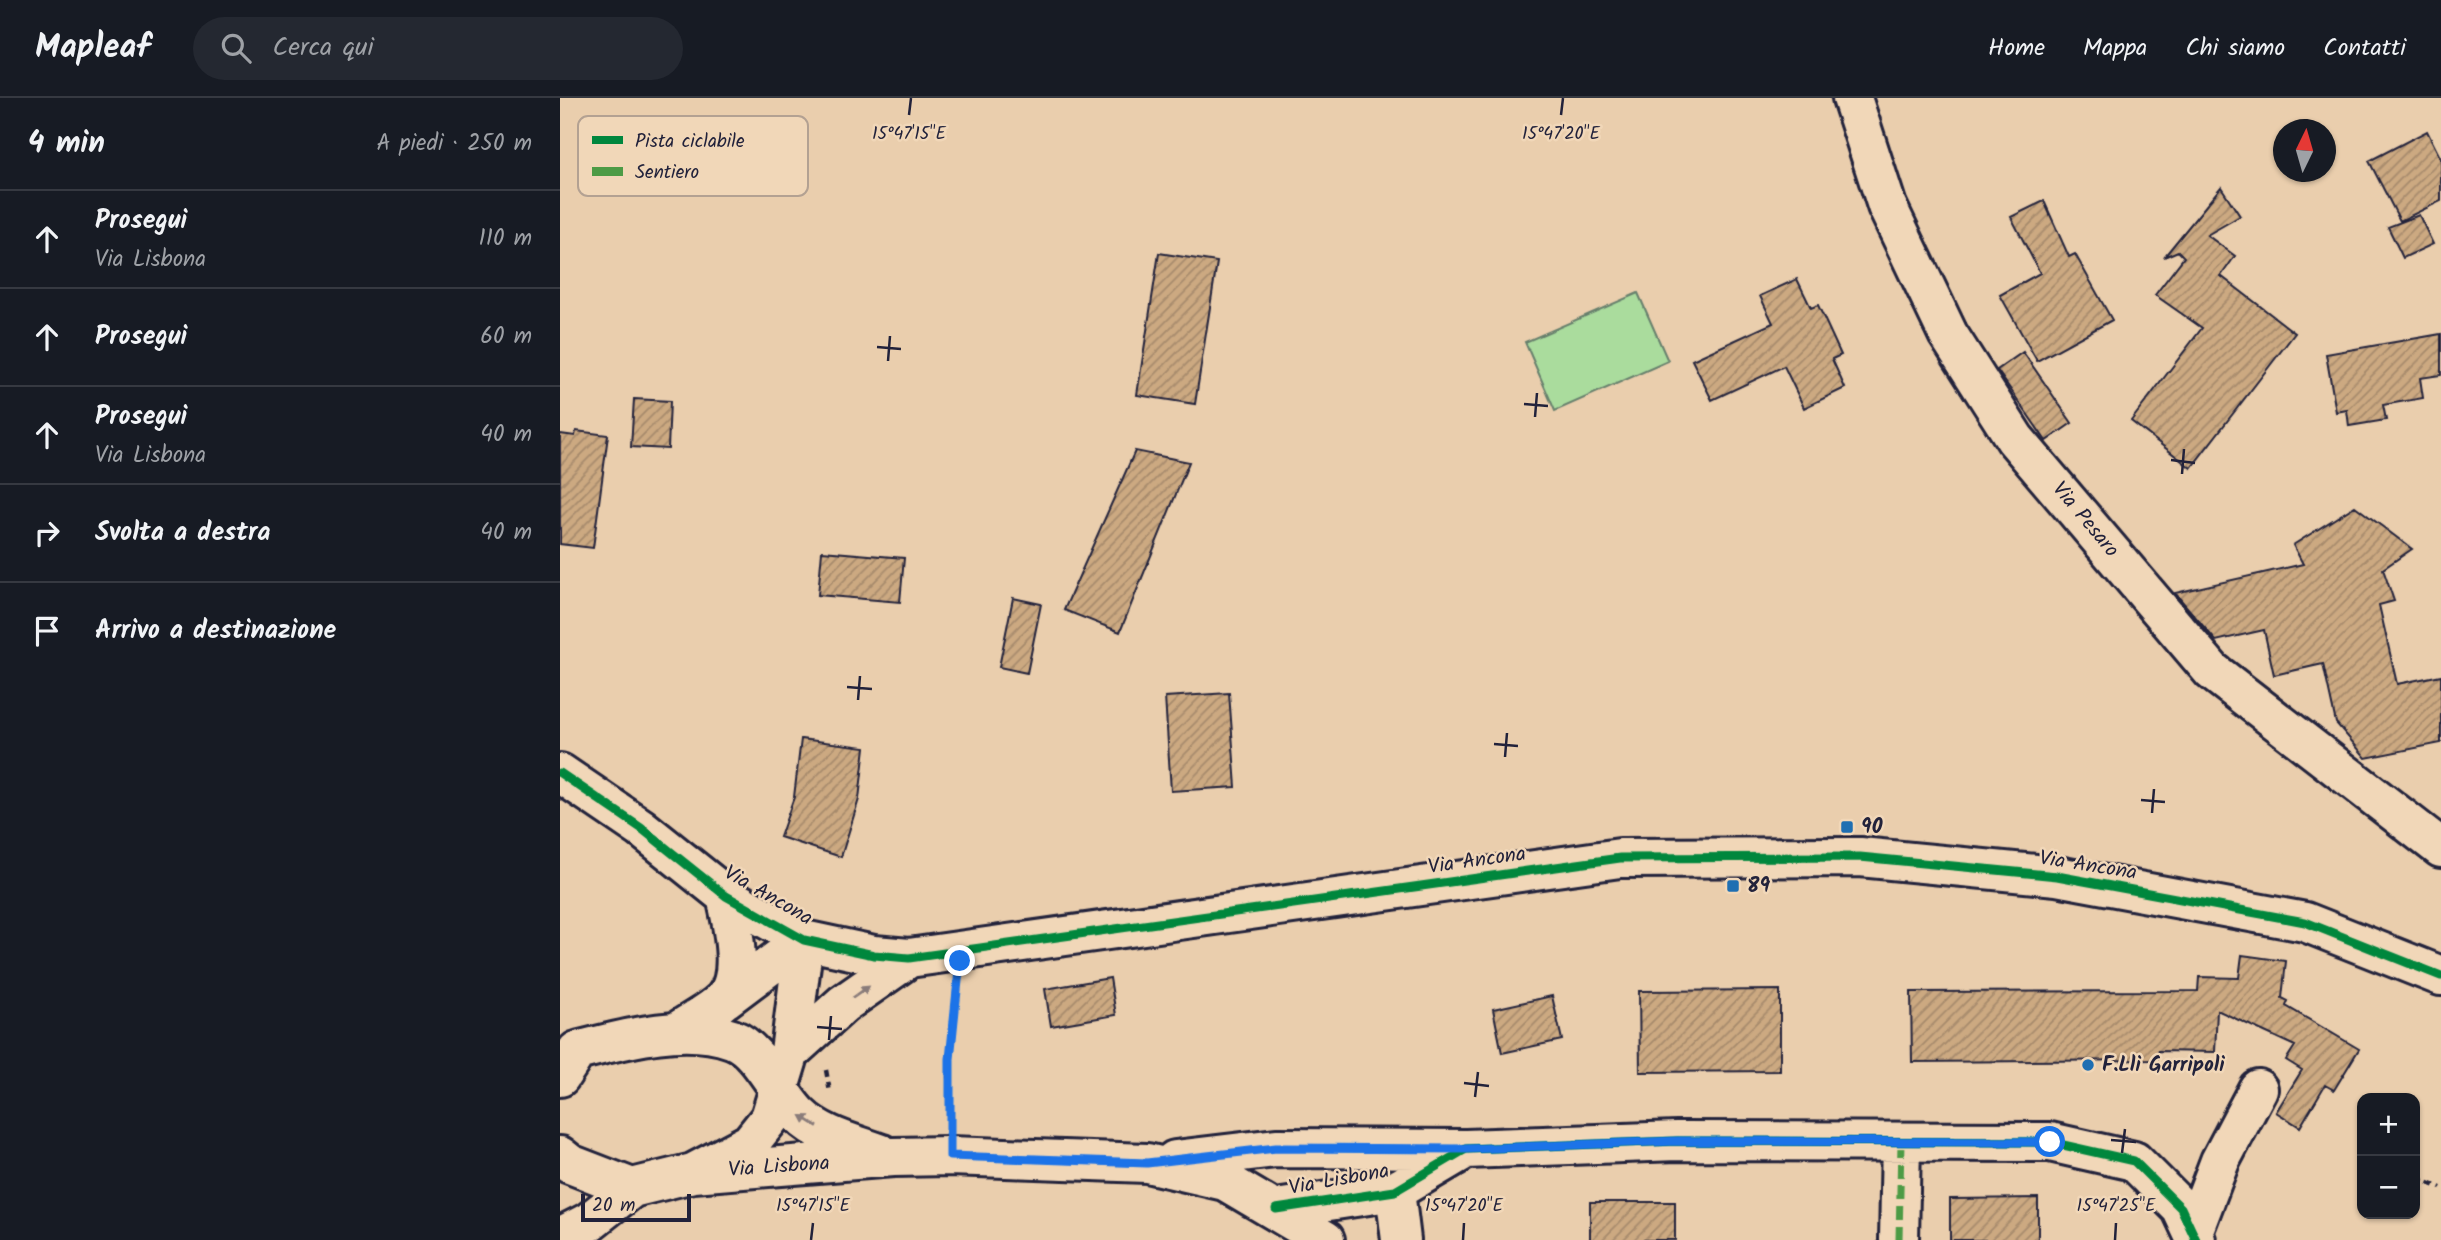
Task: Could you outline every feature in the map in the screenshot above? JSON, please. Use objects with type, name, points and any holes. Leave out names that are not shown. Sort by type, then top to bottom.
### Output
[{"type":"street","name":"Via Pesaro","points":[[1852,98],[1887,206],[1948,334],[2015,439],[2212,671],[2441,848]]},
{"type":"street","name":"Via Ancona","points":[[560,773],[642,828],[726,895],[804,940],[874,955],[909,958],[1620,858],[1860,857],[2057,876],[2305,922],[2441,976]]},
{"type":"street","points":[[725,999],[735,970],[737,942],[726,895]]},
{"type":"street","points":[[566,1059],[678,1031],[804,940]]},
{"type":"street","points":[[560,1237],[589,1222],[632,1188],[692,1173],[750,1143],[770,1118],[785,1069],[804,940]]},
{"type":"street","points":[[785,1069],[843,1004],[909,958]]},
{"type":"street","points":[[678,1031],[733,1039],[785,1069],[799,1116],[837,1138],[893,1157]]},
{"type":"street","points":[[2194,1236],[2220,1161],[2258,1089]]},
{"type":"street","name":"Via Lisbona","points":[[1276,1209],[1395,1191],[1466,1149],[1677,1141],[2050,1142],[2134,1161],[2181,1208],[2194,1236]]},
{"type":"street","points":[[1899,1240],[1901,1142]]},
{"type":"street","points":[[1147,1163],[1276,1148],[1466,1149]]},
{"type":"street","name":"Via Lisbona","points":[[692,1173],[893,1157],[950,1156],[1147,1163],[1226,1181],[1325,1240]]},
{"type":"street","points":[[560,1157],[570,1164],[632,1188]]},
{"type":"street","points":[[1395,1191],[1401,1240]]},
{"type":"path","points":[[950,1156],[950,1059],[957,986]]},
{"type":"path","points":[[825,1067],[830,1093]]},
{"type":"path","points":[[2420,1178],[2441,1188]]},
{"type":"green space","points":[[1638,293],[1668,361],[1555,411],[1525,342]]},
{"type":"building","points":[[2427,131],[2441,159],[2441,201],[2400,221],[2369,161]]},
{"type":"building","points":[[2221,187],[2240,216],[2207,235],[2235,256],[2221,276],[2295,333],[2191,468],[2131,421],[2202,328],[2155,295],[2184,257],[2178,251],[2164,257]]},
{"type":"building","points":[[2044,201],[2069,257],[2075,254],[2112,320],[2037,361],[2000,295],[2040,273],[2011,217]]},
{"type":"building","points":[[2419,215],[2433,244],[2403,258],[2388,227]]},
{"type":"building","points":[[1159,253],[1217,262],[1195,404],[1137,395]]},
{"type":"building","points":[[1797,279],[1811,308],[1818,305],[1841,355],[1832,359],[1845,388],[1804,408],[1784,366],[1712,400],[1692,360],[1773,323],[1760,296]]},
{"type":"building","points":[[2441,334],[2441,375],[2420,378],[2423,398],[2383,405],[2386,420],[2349,426],[2347,410],[2336,412],[2326,354]]},
{"type":"building","points":[[2023,352],[2072,423],[2046,441],[1997,370]]},
{"type":"building","points":[[634,399],[670,401],[668,449],[631,447]]},
{"type":"building","points":[[576,431],[608,435],[593,548],[560,544],[560,434],[575,436]]},
{"type":"building","points":[[1135,451],[1189,462],[1120,632],[1064,610]]},
{"type":"building","points":[[2355,506],[2412,549],[2383,569],[2394,601],[2379,605],[2397,684],[2441,675],[2441,743],[2366,758],[2336,723],[2323,664],[2274,675],[2264,630],[2216,641],[2175,593],[2303,564],[2293,545]]},
{"type":"building","points":[[822,551],[904,558],[900,602],[818,595]]},
{"type":"building","points":[[1013,598],[1041,604],[1027,673],[999,667]]},
{"type":"building","points":[[1229,693],[1236,787],[1171,791],[1165,697]]},
{"type":"building","points":[[801,739],[865,747],[859,799],[841,857],[780,837],[794,797]]},
{"type":"building","points":[[2242,955],[2286,961],[2282,998],[2288,1001],[2286,1006],[2359,1049],[2334,1090],[2325,1085],[2300,1127],[2276,1112],[2302,1070],[2286,1060],[2295,1046],[2217,1010],[2215,1052],[2158,1051],[2158,1060],[1912,1062],[1911,992],[2198,991],[2199,977],[2239,978]]},
{"type":"building","points":[[1110,978],[1116,1015],[1051,1026],[1045,989]]},
{"type":"building","points":[[1780,990],[1780,1071],[1640,1072],[1639,991]]},
{"type":"building","points":[[1552,996],[1562,1040],[1502,1053],[1493,1009]]},
{"type":"building","points":[[2038,1198],[2038,1240],[1950,1240],[1950,1199]]},
{"type":"building","points":[[1590,1202],[1675,1202],[1675,1240],[1590,1240]]},
{"type":"marked path","points":[[1899,1240],[1901,1142]]},
{"type":"cycle path","points":[[560,773],[641,828],[726,896],[804,940],[874,955],[909,958],[1620,858],[1860,857],[2057,876],[2305,922],[2441,976]]},
{"type":"cycle path","points":[[1276,1209],[1395,1191],[1466,1149],[1677,1141],[2050,1142],[2134,1161],[2181,1208],[2196,1240]]},
{"type":"place","name":"90","points":[[1847,827]]},
{"type":"place","name":"89","points":[[1733,886]]},
{"type":"place","name":"F.Lli Garripoli","points":[[2088,1065]]},
{"type":"route","points":[[960,961],[950,1059],[950,1156],[1147,1163],[1276,1148],[1466,1149],[1677,1141],[2050,1142]]}]
